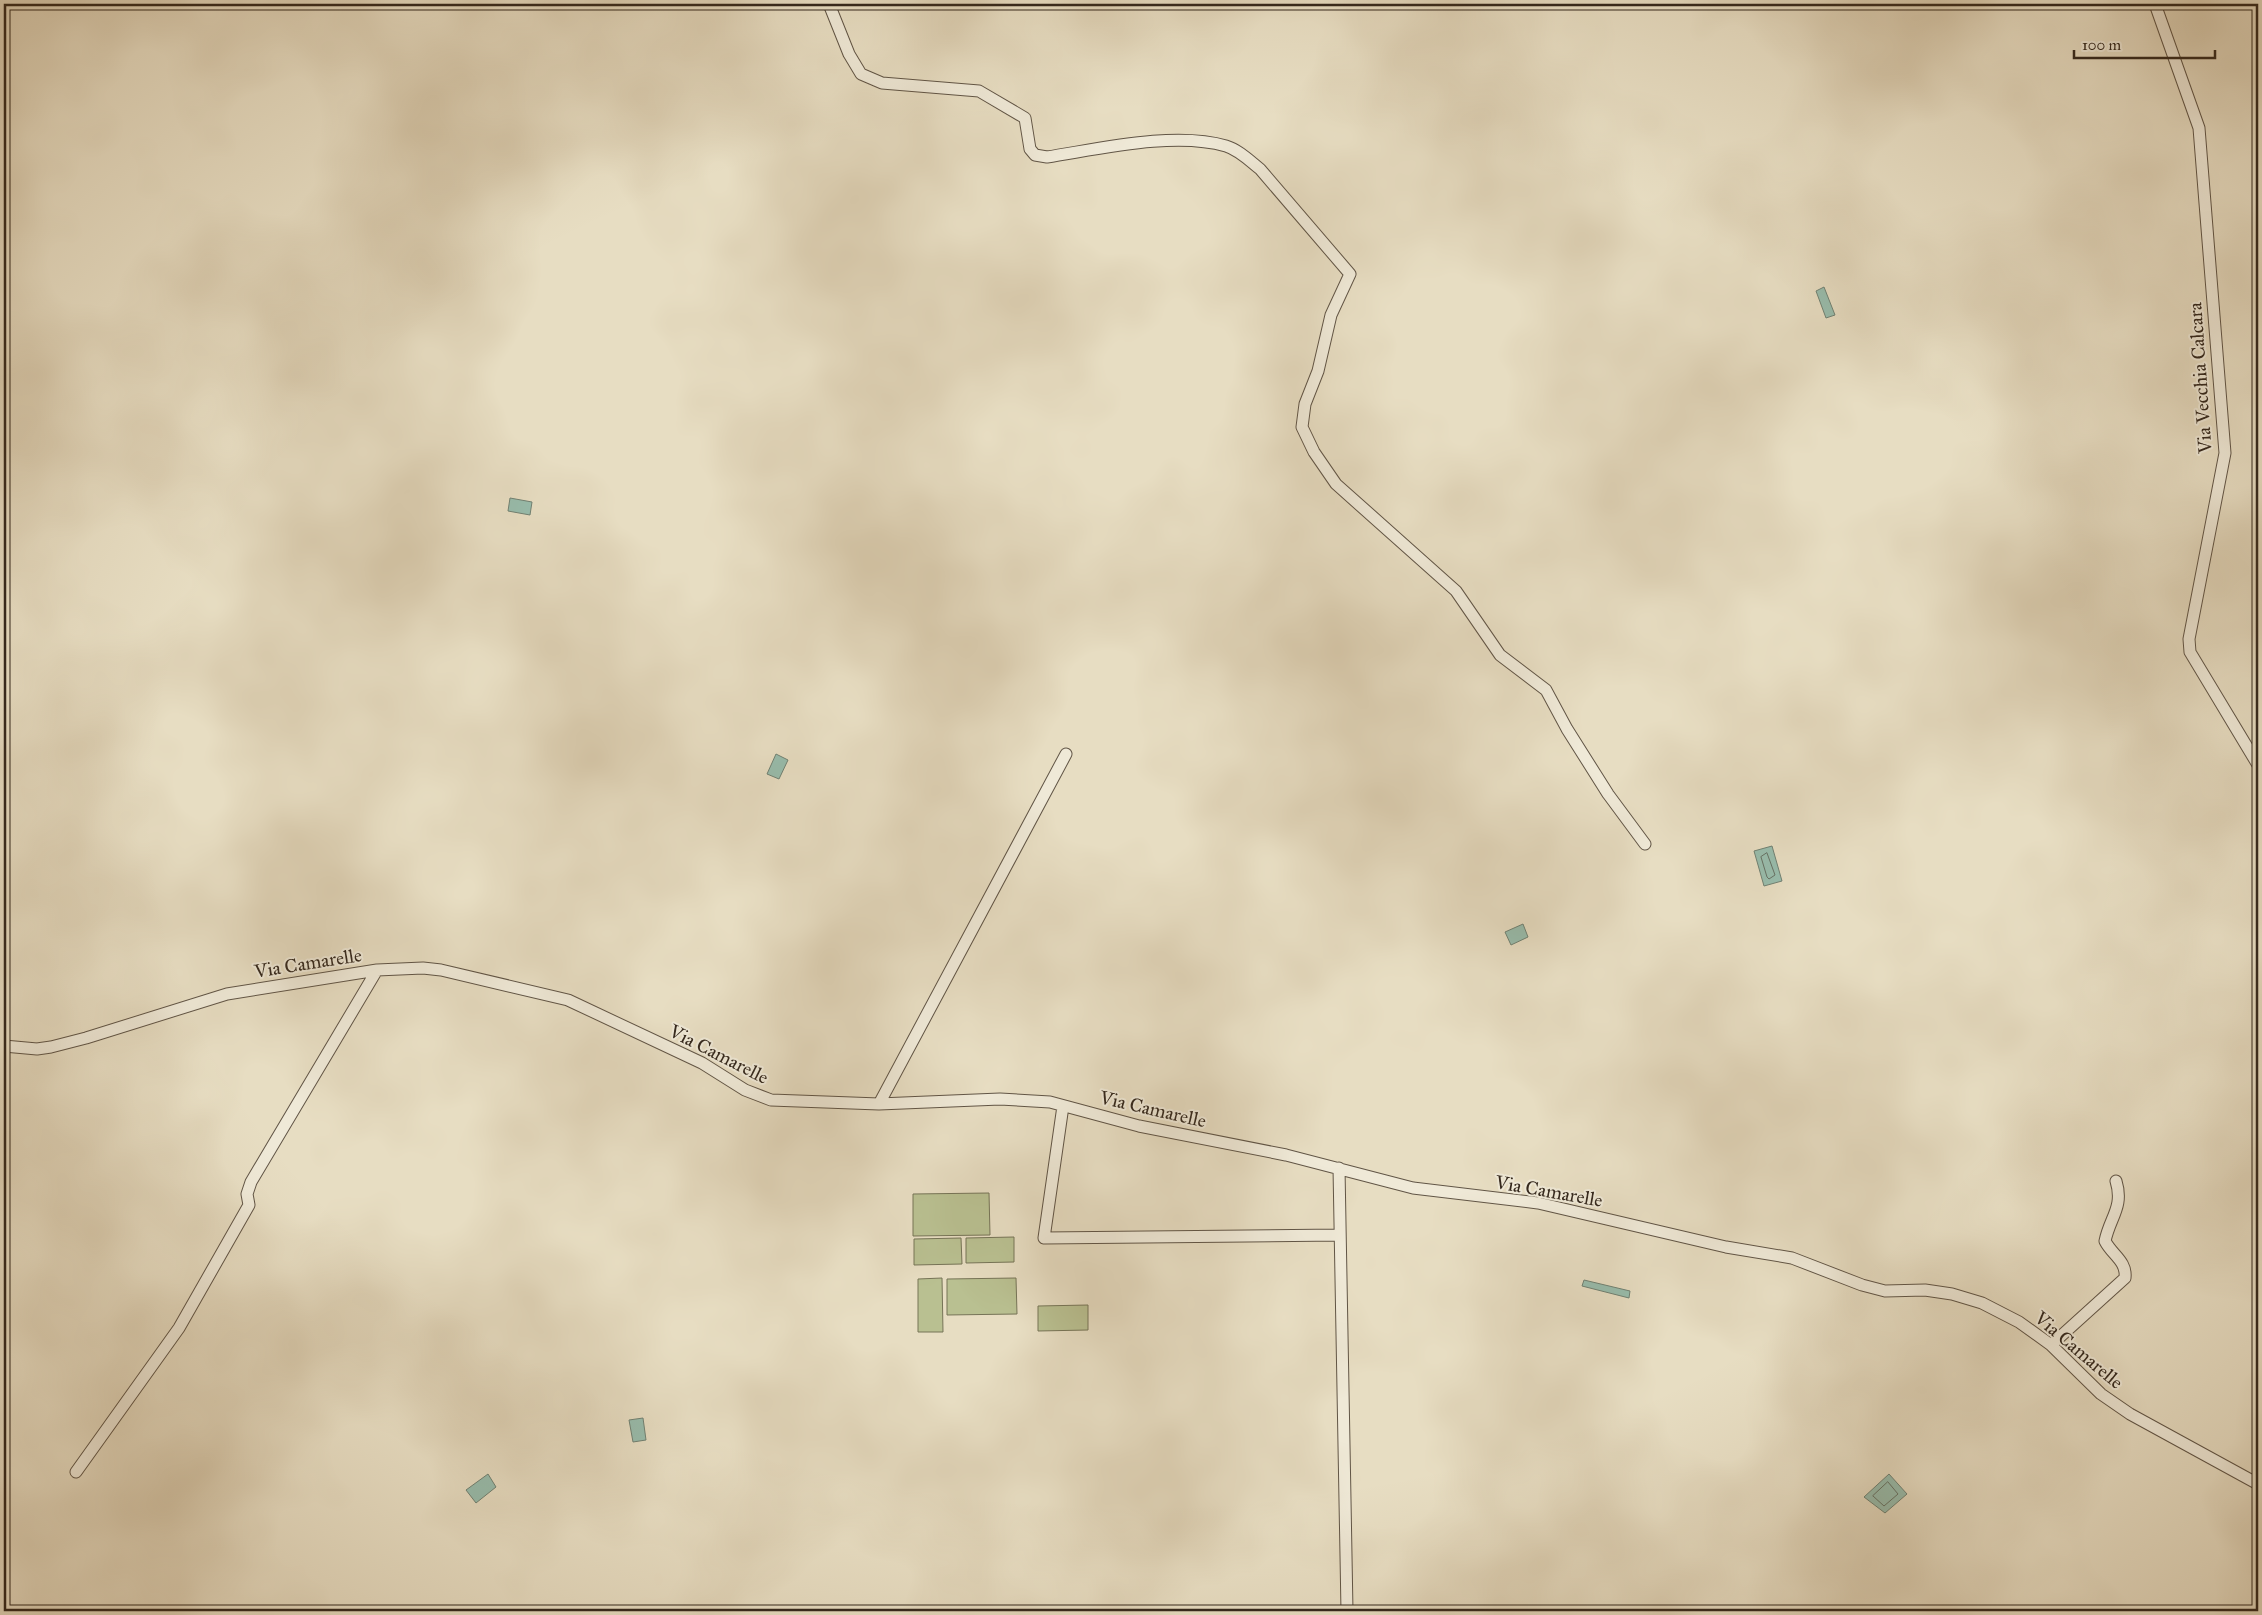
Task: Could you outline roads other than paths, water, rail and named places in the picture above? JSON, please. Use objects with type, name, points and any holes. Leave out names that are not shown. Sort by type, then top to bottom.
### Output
[{"type":"street","points":[[829,4],[849,54],[861,74],[882,83],[978,91],[1025,118],[1030,149],[1035,156],[1047,157],[1142,143],[1202,141],[1228,147],[1247,158],[1260,170],[1350,274],[1331,315],[1318,371],[1305,404],[1302,426],[1314,452],[1336,484],[1456,591],[1500,656],[1546,690],[1603,786],[1645,844]]},
{"type":"street","name":"Via Vecchia Calcara","points":[[2155,4],[2199,128],[2225,453],[2190,639],[2190,652],[2258,765]]},
{"type":"street","points":[[880,1104],[1066,754]]},
{"type":"street","name":"Via Camarelle","points":[[4,1046],[37,1049],[51,1047],[228,994],[377,970],[422,968],[441,970],[568,1000],[702,1063],[745,1090],[771,1100],[880,1104],[1026,1100],[1063,1106],[1139,1126],[1286,1155],[1444,1193],[1538,1203],[1726,1247],[1792,1258],[1862,1285],[1884,1291],[1925,1290],[1952,1294],[1982,1303],[2019,1322],[2051,1345],[2101,1394],[2130,1414],[2258,1484]]},
{"type":"street","points":[[76,1472],[179,1328],[249,1205],[247,1194],[251,1182],[377,970]]},
{"type":"street","points":[[1063,1106],[1044,1238],[1339,1235]]},
{"type":"street","points":[[1339,1168],[1347,1611]]},
{"type":"street","points":[[2051,1345],[2125,1278],[2126,1269],[2105,1241],[2119,1205],[2120,1194],[2116,1181]]},
{"type":"water","points":[[1824,287],[1835,315],[1826,318],[1816,291]]},
{"type":"water","points":[[510,498],[532,502],[530,515],[508,511]]},
{"type":"water","points":[[776,754],[788,760],[779,779],[767,774]]},
{"type":"water","points":[[1772,846],[1782,881],[1764,886],[1754,851]]},
{"type":"water","points":[[1523,924],[1528,937],[1511,945],[1505,932]]},
{"type":"water","points":[[1584,1280],[1630,1291],[1629,1298],[1582,1286]]},
{"type":"water","points":[[643,1418],[646,1440],[633,1442],[629,1420]]},
{"type":"water","points":[[488,1474],[496,1487],[476,1503],[466,1490]]},
{"type":"water","points":[[1889,1474],[1907,1494],[1885,1513],[1864,1497]]}]
